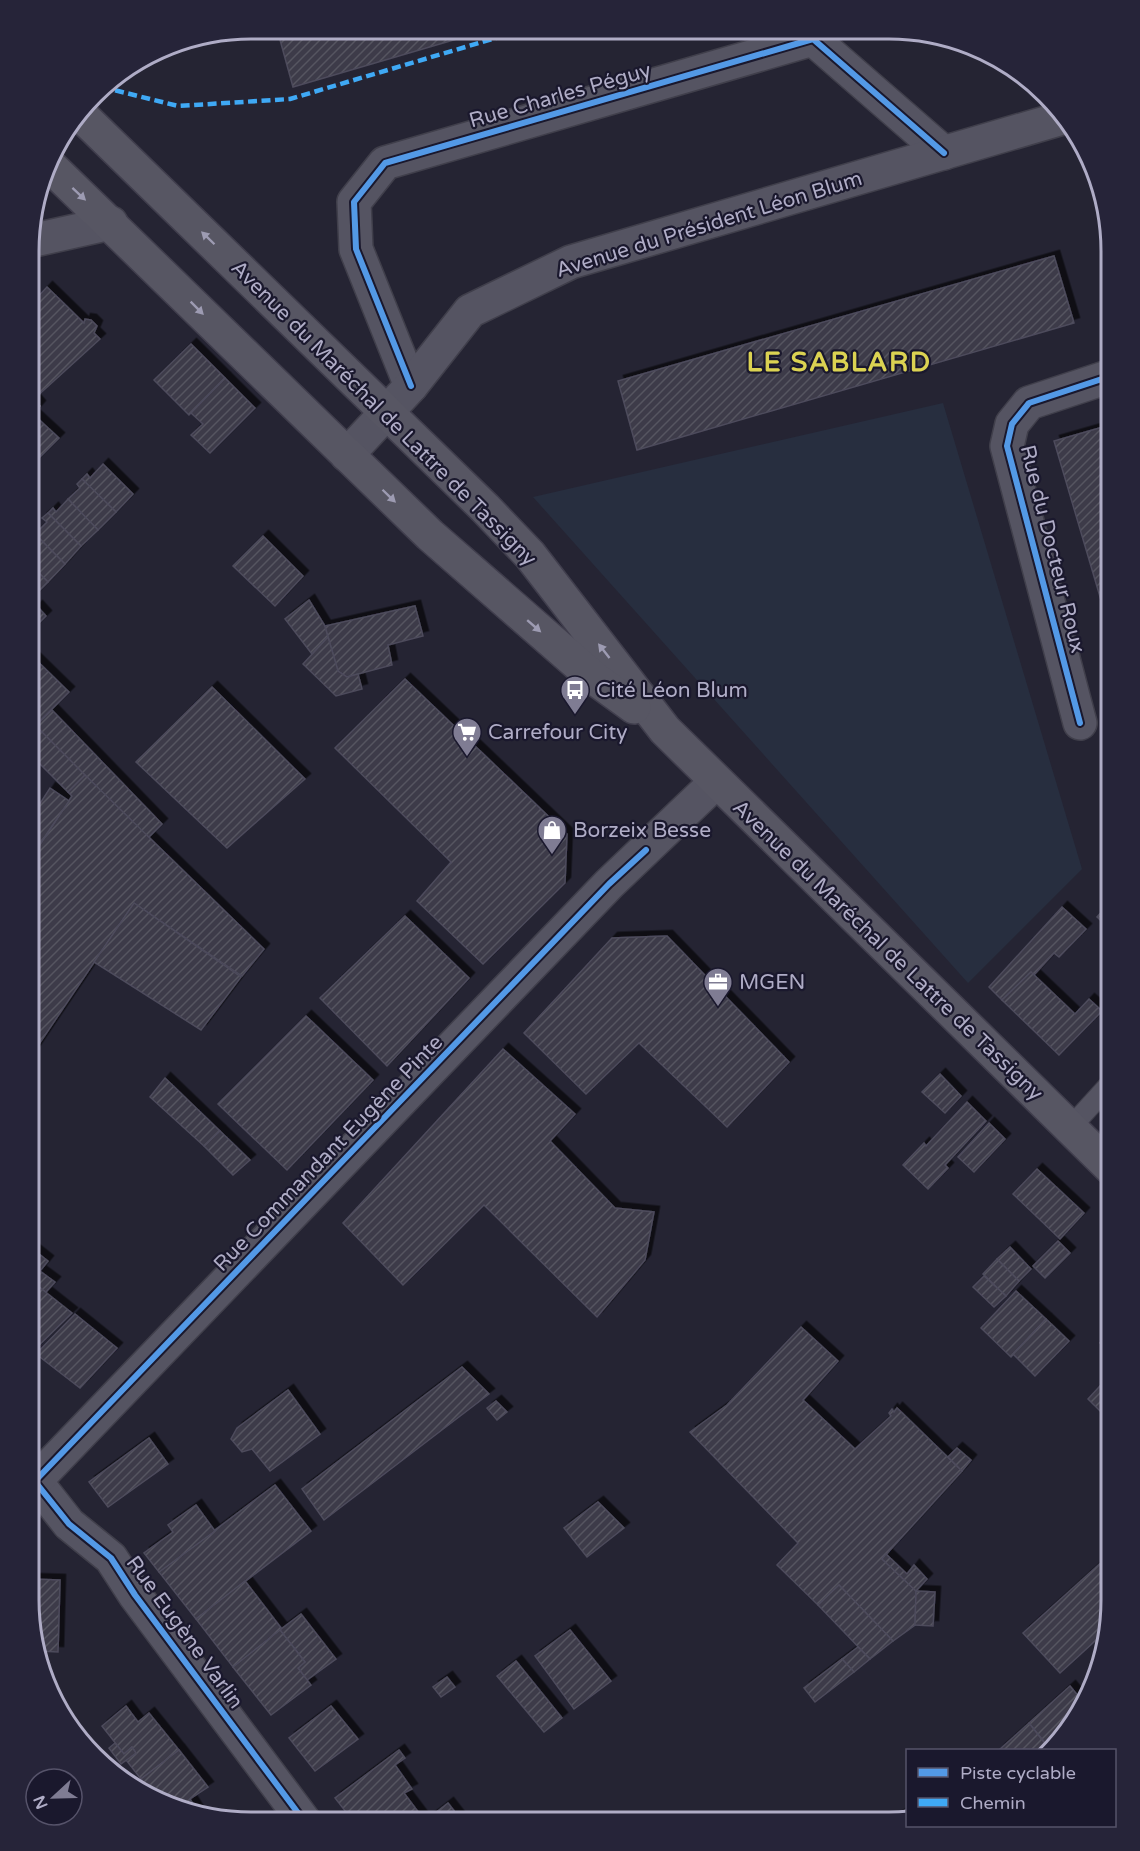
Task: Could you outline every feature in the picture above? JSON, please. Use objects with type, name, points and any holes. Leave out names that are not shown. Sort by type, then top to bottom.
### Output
[{"type":"main road","name":"Avenue du Maréchal de Lattre de Tassigny","points":[[85,119],[388,413],[530,555],[665,730],[1101,1158]]},
{"type":"main road","name":"Avenue du Maréchal de Lattre de Tassigny","points":[[55,170],[430,535],[594,678],[665,730]]},
{"type":"street","name":"Rue Charles Péguy","points":[[411,386],[356,249],[354,202],[385,163],[799,39]]},
{"type":"street","name":"Rue Charles Péguy","points":[[816,39],[944,153]]},
{"type":"street","name":"Avenue du Président Léon Blum","points":[[347,455],[388,413],[470,311],[571,262],[1055,120]]},
{"type":"street","points":[[39,238],[111,223]]},
{"type":"street","name":"Rue du Docteur Roux","points":[[1080,723],[1007,446],[1012,424],[1029,404],[1101,380]]},
{"type":"street","name":"Rue Commandant Eugène Pinte","points":[[39,1470],[609,884],[716,782]]},
{"type":"street","name":"Rue Eugène Varlin","points":[[39,1486],[69,1524],[111,1558],[135,1595],[297,1812]]},
{"type":"lane","points":[[1070,1128],[1101,1094]]},
{"type":"shaded area","points":[[943,403],[1082,869],[968,983],[533,497]]},
{"type":"building","points":[[280,39],[457,39],[293,87]]},
{"type":"building","points":[[1054,256],[1074,323],[637,450],[618,381]]},
{"type":"building","points":[[47,287],[84,323],[85,319],[91,320],[97,326],[94,333],[100,339],[39,394],[39,295]]},
{"type":"building","points":[[191,344],[225,378],[189,415],[154,380]]},
{"type":"building","points":[[225,378],[255,408],[210,453],[191,435],[203,424],[191,413]]},
{"type":"building","points":[[39,420],[59,438],[39,458]]},
{"type":"building","points":[[1101,428],[1101,600],[1054,441]]},
{"type":"building","points":[[103,464],[133,494],[116,512],[82,479],[87,474],[90,478]]},
{"type":"building","points":[[82,479],[116,512],[98,530],[68,499],[80,488],[77,484]]},
{"type":"building","points":[[68,499],[98,530],[81,546],[48,513],[53,508],[56,512]]},
{"type":"building","points":[[48,513],[81,546],[65,564],[39,538],[39,530],[47,522],[42,518]]},
{"type":"building","points":[[263,536],[303,576],[275,606],[233,566]]},
{"type":"building","points":[[39,538],[65,564],[48,582],[39,573]]},
{"type":"building","points":[[39,573],[48,582],[39,591]]},
{"type":"building","points":[[309,600],[325,626],[328,637],[312,654],[285,619]]},
{"type":"building","points":[[415,606],[423,636],[388,645],[392,665],[347,677],[338,671],[325,626]]},
{"type":"building","points":[[39,608],[46,616],[39,623]]},
{"type":"building","points":[[328,637],[338,671],[347,677],[358,674],[362,689],[336,696],[303,664]]},
{"type":"building","points":[[39,663],[69,692],[39,722]]},
{"type":"building","points":[[405,679],[567,834],[565,883],[483,964],[417,901],[451,862],[335,748]]},
{"type":"building","points":[[212,687],[305,779],[227,848],[136,762]]},
{"type":"building","points":[[52,710],[162,824],[148,838],[39,730],[39,722]]},
{"type":"building","points":[[39,729],[85,775],[68,792],[39,763]]},
{"type":"building","points":[[85,775],[264,949],[242,976],[134,903],[39,1044],[39,846],[72,796],[68,792]]},
{"type":"building","points":[[50,788],[69,801],[39,845],[39,805]]},
{"type":"building","points":[[134,903],[241,977],[201,1030],[94,962]]},
{"type":"building","points":[[1062,907],[1086,929],[1059,957],[1054,953],[1033,976],[1031,972],[1002,1000],[989,987]]},
{"type":"building","points":[[405,916],[469,978],[387,1066],[320,998]]},
{"type":"building","points":[[667,936],[789,1062],[727,1127],[639,1043],[586,1094],[524,1033],[612,938]]},
{"type":"building","points":[[1031,972],[1075,1014],[1089,999],[1101,1012],[1059,1055],[1002,1000]]},
{"type":"building","points":[[306,1016],[373,1080],[287,1170],[218,1104]]},
{"type":"building","points":[[503,1049],[575,1114],[550,1141],[615,1208],[654,1212],[645,1260],[597,1317],[484,1205],[403,1285],[343,1223]]},
{"type":"building","points":[[940,1074],[961,1096],[945,1113],[922,1092]]},
{"type":"building","points":[[165,1078],[220,1131],[204,1146],[150,1097]]},
{"type":"building","points":[[967,1102],[986,1121],[945,1165],[948,1168],[928,1189],[903,1165],[924,1143],[926,1146]]},
{"type":"building","points":[[989,1123],[1005,1139],[974,1172],[958,1157]]},
{"type":"building","points":[[220,1131],[250,1160],[233,1175],[204,1146]]},
{"type":"building","points":[[1037,1169],[1084,1213],[1060,1239],[1013,1194]]},
{"type":"building","points":[[1058,1241],[1070,1253],[1045,1278],[1033,1266]]},
{"type":"building","points":[[1010,1247],[1031,1269],[1019,1281],[997,1259]]},
{"type":"building","points":[[39,1254],[48,1261],[40,1271],[55,1282],[46,1292],[39,1287]]},
{"type":"building","points":[[997,1259],[1019,1281],[1006,1296],[983,1274]]},
{"type":"building","points":[[984,1276],[1006,1296],[994,1307],[973,1287]]},
{"type":"building","points":[[39,1287],[72,1313],[39,1345]]},
{"type":"building","points":[[1016,1291],[1046,1319],[1011,1357],[981,1328]]},
{"type":"building","points":[[75,1314],[117,1348],[80,1388],[39,1356],[39,1351]]},
{"type":"building","points":[[1046,1319],[1069,1341],[1035,1376],[1013,1354]]},
{"type":"building","points":[[801,1327],[838,1361],[803,1400],[855,1449],[891,1416],[889,1413],[892,1409],[894,1412],[897,1408],[962,1471],[882,1559],[916,1591],[915,1625],[893,1641],[839,1585],[818,1605],[777,1565],[798,1543],[690,1432],[727,1405]]},
{"type":"building","points":[[462,1367],[489,1394],[324,1520],[302,1489]]},
{"type":"building","points":[[1101,1385],[1101,1412],[1088,1399]]},
{"type":"building","points":[[288,1390],[320,1434],[270,1471],[252,1449],[242,1452],[231,1439],[237,1428]]},
{"type":"building","points":[[496,1401],[507,1412],[497,1420],[487,1408]]},
{"type":"building","points":[[149,1438],[168,1464],[108,1507],[89,1482]]},
{"type":"building","points":[[957,1448],[971,1460],[962,1471],[948,1457]]},
{"type":"building","points":[[275,1485],[311,1531],[196,1619],[159,1572]]},
{"type":"building","points":[[598,1502],[624,1528],[587,1557],[564,1528]]},
{"type":"building","points":[[196,1505],[215,1531],[159,1572],[144,1553],[173,1532],[168,1525]]},
{"type":"building","points":[[886,1554],[907,1574],[914,1565],[927,1579],[916,1591],[882,1559]]},
{"type":"building","points":[[1101,1563],[1101,1613],[1097,1639],[1060,1673],[1023,1633]]},
{"type":"building","points":[[39,1579],[60,1580],[58,1652],[45,1651],[39,1613]]},
{"type":"building","points":[[245,1581],[282,1629],[233,1667],[196,1619]]},
{"type":"building","points":[[839,1585],[893,1641],[870,1659],[818,1605]]},
{"type":"building","points":[[916,1591],[935,1592],[933,1626],[915,1625]]},
{"type":"building","points":[[301,1614],[336,1659],[307,1680],[298,1668],[305,1662],[280,1630]]},
{"type":"building","points":[[280,1630],[305,1662],[298,1668],[311,1685],[271,1715],[233,1667]]},
{"type":"building","points":[[570,1630],[611,1681],[574,1709],[535,1656]]},
{"type":"building","points":[[858,1647],[870,1659],[854,1672],[842,1659]]},
{"type":"building","points":[[842,1659],[854,1672],[815,1702],[804,1688]]},
{"type":"building","points":[[516,1661],[562,1718],[544,1732],[497,1676]]},
{"type":"building","points":[[447,1677],[455,1687],[441,1697],[433,1687]]},
{"type":"building","points":[[1070,1686],[1078,1696],[1065,1718],[1045,1743],[1029,1723]]},
{"type":"building","points":[[126,1706],[138,1722],[149,1713],[179,1750],[141,1779],[126,1760],[136,1753],[132,1747],[124,1754],[102,1726]]},
{"type":"building","points":[[331,1706],[358,1739],[315,1771],[289,1738]]},
{"type":"building","points":[[1029,1723],[1045,1743],[1040,1749],[1000,1749]]},
{"type":"building","points":[[115,1743],[124,1754],[132,1747],[136,1753],[121,1764],[109,1748]]},
{"type":"building","points":[[179,1750],[208,1787],[190,1799],[193,1804],[157,1790],[145,1784],[141,1779]]},
{"type":"building","points":[[399,1750],[405,1758],[395,1765],[412,1789],[404,1793],[418,1812],[346,1812],[335,1798]]},
{"type":"building","points":[[448,1803],[455,1812],[436,1812]]},
{"type":"marked path","points":[[114,90],[178,106],[290,99],[492,39]]},
{"type":"cycle path","points":[[411,386],[356,249],[354,202],[385,163],[813,39],[944,153]]},
{"type":"cycle path","points":[[1080,723],[1007,446],[1012,424],[1029,403],[1101,379]]},
{"type":"cycle path","points":[[39,1477],[609,884],[646,850]]},
{"type":"cycle path","points":[[39,1486],[69,1524],[111,1558],[135,1595],[297,1812]]},
{"type":"place","name":"Cité Léon Blum","points":[[575,716]]},
{"type":"place","name":"Carrefour City","points":[[467,758]]},
{"type":"place","name":"Borzeix Besse","points":[[552,856]]},
{"type":"place","name":"MGEN","points":[[718,1008]]},
{"type":"district","name":"LE SABLARD","points":[[839,362]]}]
